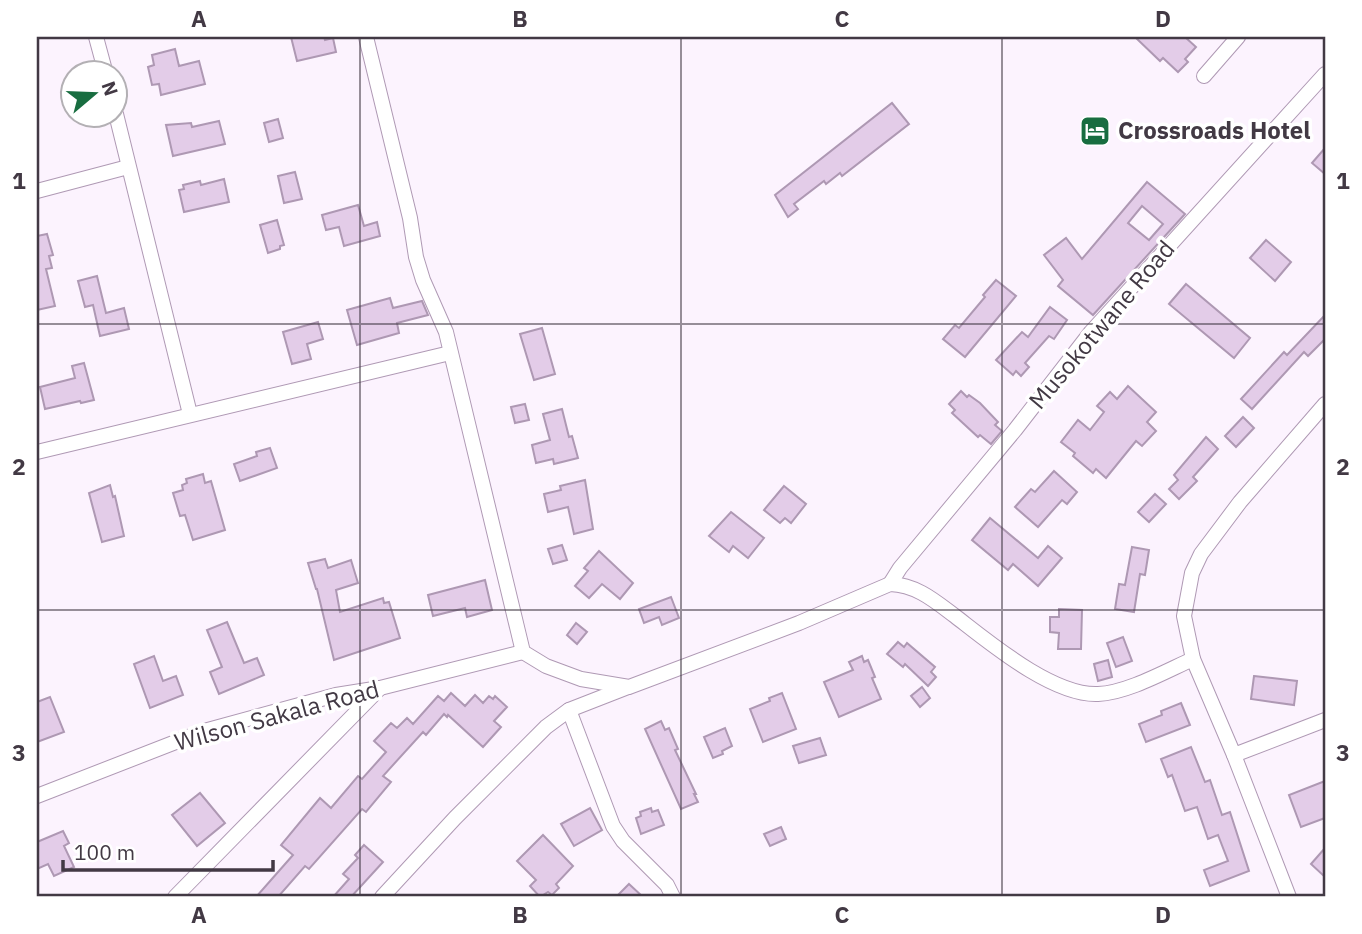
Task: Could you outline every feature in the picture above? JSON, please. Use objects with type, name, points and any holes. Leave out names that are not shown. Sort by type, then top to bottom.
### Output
[{"type":"street","points":[[96,37],[102,60]]},
{"type":"street","points":[[366,37],[408,206],[416,257],[446,332],[523,652],[546,666],[581,679],[629,687]]},
{"type":"street","points":[[1203,76],[1238,37]]},
{"type":"street","name":"Musokotwane Road","points":[[890,584],[900,568],[1015,430],[1091,332],[1325,74]]},
{"type":"street","points":[[120,130],[190,414]]},
{"type":"street","points":[[37,191],[128,167]]},
{"type":"street","points":[[37,452],[450,353]]},
{"type":"street","points":[[1290,897],[1193,659],[1184,616],[1192,573],[1201,554],[1240,502],[1325,404]]},
{"type":"street","points":[[383,897],[526,744],[545,726],[569,710],[799,623],[890,584],[905,585],[922,592],[1008,657],[1081,694],[1119,690],[1193,659]]},
{"type":"street","name":"Wilson Sakala Road","points":[[37,796],[204,731],[336,695],[380,688],[523,652]]},
{"type":"street","points":[[175,897],[380,688]]},
{"type":"street","points":[[569,710],[613,826],[623,841],[667,885],[673,897]]},
{"type":"street","points":[[1234,755],[1325,720]]},
{"type":"building","points":[[291,37],[324,37],[325,40],[333,38],[336,52],[297,61]]},
{"type":"building","points":[[1135,37],[1185,37],[1196,47],[1185,59],[1188,62],[1178,72],[1163,58],[1160,61]]},
{"type":"building","points":[[175,49],[179,66],[199,61],[205,84],[161,95],[159,84],[152,85],[148,67],[154,65],[152,55]]},
{"type":"building","points":[[892,103],[909,124],[842,176],[840,173],[826,184],[824,181],[794,204],[798,209],[788,217],[775,195]]},
{"type":"building","points":[[278,119],[283,138],[269,142],[264,123]]},
{"type":"building","points":[[219,121],[225,144],[173,156],[166,125],[191,123],[192,127]]},
{"type":"building","points":[[1325,148],[1325,174],[1312,163]]},
{"type":"building","points":[[295,172],[302,199],[284,203],[278,176]]},
{"type":"building","points":[[224,179],[229,202],[184,212],[179,190],[184,189],[183,185],[200,181],[201,185]]},
{"type":"building","points":[[1147,182],[1185,214],[1093,315],[1058,286],[1063,280],[1044,255],[1066,238],[1082,259]],"holes":[[[1142,206],[1163,224],[1149,240],[1128,223]]]},
{"type":"building","points":[[358,205],[364,226],[377,222],[380,236],[344,246],[339,227],[326,230],[322,215]]},
{"type":"building","points":[[277,220],[284,245],[268,253],[260,225]]},
{"type":"building","points":[[47,234],[53,255],[49,256],[52,268],[46,269],[55,306],[37,310],[37,236]]},
{"type":"building","points":[[1266,240],[1291,262],[1275,281],[1250,258]]},
{"type":"building","points":[[97,276],[106,313],[124,308],[129,329],[100,336],[93,305],[85,307],[78,281]]},
{"type":"building","points":[[996,280],[1016,296],[965,357],[943,339],[955,325],[959,328]]},
{"type":"building","points":[[1186,284],[1250,338],[1234,358],[1169,304]]},
{"type":"building","points":[[390,298],[393,308],[422,301],[428,315],[397,323],[399,333],[357,345],[347,310]]},
{"type":"building","points":[[1050,307],[1067,320],[1054,339],[1049,336],[1025,363],[1029,367],[1021,376],[1016,371],[1013,375],[996,360],[1022,332],[1028,337]]},
{"type":"building","points":[[1325,315],[1325,339],[1308,356],[1304,352],[1252,409],[1241,399],[1284,352],[1287,355]]},
{"type":"building","points":[[318,322],[323,339],[307,344],[311,359],[292,364],[283,332]]},
{"type":"building","points":[[542,328],[555,374],[534,380],[520,334]]},
{"type":"building","points":[[84,363],[94,400],[45,409],[40,387],[75,378],[72,366]]},
{"type":"building","points":[[1128,386],[1156,412],[1147,422],[1156,431],[1142,446],[1136,441],[1106,478],[1096,469],[1093,473],[1061,442],[1078,420],[1090,430],[1104,412],[1097,406],[1110,392],[1117,399]]},
{"type":"building","points":[[961,391],[980,403],[998,422],[995,425],[1002,431],[991,444],[980,435],[978,437],[952,413],[955,410],[949,404]]},
{"type":"building","points":[[525,404],[529,420],[515,423],[511,407]]},
{"type":"building","points":[[562,409],[578,458],[554,464],[553,459],[536,463],[532,445],[550,440],[543,414]]},
{"type":"building","points":[[1243,417],[1254,428],[1236,447],[1225,436]]},
{"type":"building","points":[[1206,437],[1218,449],[1193,477],[1197,481],[1179,499],[1169,489],[1178,480],[1174,475]]},
{"type":"building","points":[[270,448],[277,468],[240,481],[234,464]]},
{"type":"building","points":[[1054,471],[1077,492],[1067,504],[1062,500],[1038,527],[1015,507],[1031,489],[1035,492]]},
{"type":"building","points":[[203,474],[205,483],[211,481],[225,530],[193,540],[185,515],[180,516],[173,493],[183,490],[182,485],[187,483],[186,479]]},
{"type":"building","points":[[585,480],[593,529],[574,534],[568,507],[548,512],[544,494],[561,490],[560,486]]},
{"type":"building","points":[[110,485],[124,536],[102,542],[89,493]]},
{"type":"building","points":[[784,486],[806,504],[791,523],[785,518],[780,523],[764,510]]},
{"type":"building","points":[[1155,494],[1166,504],[1149,522],[1138,512]]},
{"type":"building","points":[[731,512],[764,538],[748,558],[733,546],[729,552],[709,536]]},
{"type":"building","points":[[990,518],[1038,558],[1048,546],[1062,558],[1038,586],[1013,564],[1008,570],[972,540]]},
{"type":"building","points":[[562,545],[567,560],[553,564],[548,549]]},
{"type":"building","points":[[1132,547],[1149,550],[1145,575],[1140,574],[1134,612],[1115,609],[1119,584],[1125,585]]},
{"type":"building","points":[[599,551],[633,583],[620,599],[602,584],[589,598],[575,586],[588,571],[584,568]]},
{"type":"building","points":[[325,559],[328,568],[351,560],[358,583],[336,590],[340,612],[383,598],[384,603],[389,602],[400,638],[334,660],[308,563]]},
{"type":"building","points":[[485,580],[492,610],[467,617],[465,608],[433,616],[428,595]]},
{"type":"building","points":[[671,597],[679,618],[662,625],[659,617],[644,623],[639,609]]},
{"type":"building","points":[[1059,609],[1082,610],[1081,649],[1058,649],[1059,633],[1050,632],[1050,617],[1059,617]]},
{"type":"building","points":[[227,622],[244,663],[257,658],[264,675],[219,694],[210,672],[222,667],[207,630]]},
{"type":"building","points":[[576,623],[587,632],[577,644],[567,635]]},
{"type":"building","points":[[1123,637],[1132,661],[1116,667],[1107,643]]},
{"type":"building","points":[[898,642],[904,647],[907,643],[935,667],[931,672],[936,677],[928,686],[905,664],[903,667],[887,654]]},
{"type":"building","points":[[154,656],[163,681],[176,676],[183,695],[150,708],[134,664]]},
{"type":"building","points":[[862,656],[864,662],[868,660],[881,699],[839,717],[824,682],[853,670],[849,662]]},
{"type":"building","points":[[1108,660],[1112,677],[1098,681],[1094,664]]},
{"type":"building","points":[[1254,676],[1297,681],[1294,705],[1251,699]]},
{"type":"building","points":[[922,687],[930,698],[920,707],[911,696]]},
{"type":"building","points":[[451,693],[465,706],[475,695],[483,703],[489,696],[493,699],[495,696],[507,707],[494,721],[501,727],[483,747],[444,714],[426,735],[423,732],[383,776],[391,782],[366,812],[362,809],[309,869],[305,866],[278,897],[256,897],[293,855],[281,845],[320,798],[331,808],[358,776],[362,779],[386,752],[374,741],[391,723],[397,728],[407,718],[413,724],[438,696],[444,701]]},
{"type":"building","points":[[782,693],[796,729],[763,742],[750,709]]},
{"type":"building","points":[[50,697],[64,732],[37,742],[37,702]]},
{"type":"building","points":[[1181,703],[1190,725],[1146,742],[1139,724],[1162,715],[1161,711]]},
{"type":"building","points":[[661,721],[665,730],[669,728],[678,749],[675,750],[698,802],[681,809],[645,729]]},
{"type":"building","points":[[725,728],[732,746],[713,758],[704,737]]},
{"type":"building","points":[[820,738],[826,755],[799,763],[793,746]]},
{"type":"building","points":[[1191,747],[1205,782],[1210,780],[1222,815],[1230,812],[1249,871],[1210,886],[1204,870],[1228,861],[1218,835],[1208,839],[1197,807],[1185,811],[1172,775],[1168,777],[1161,759]]},
{"type":"building","points":[[1325,781],[1325,818],[1301,827],[1289,795]]},
{"type":"building","points":[[200,793],[225,823],[197,846],[172,815]]},
{"type":"building","points":[[590,808],[602,830],[574,846],[561,824]]},
{"type":"building","points":[[651,808],[652,812],[658,810],[664,825],[641,834],[636,818],[641,816],[640,812]]},
{"type":"building","points":[[781,827],[786,839],[770,846],[764,834]]},
{"type":"building","points":[[63,831],[69,843],[64,846],[74,867],[54,876],[48,864],[37,869],[37,842]]},
{"type":"building","points":[[543,835],[573,866],[556,884],[559,888],[552,895],[548,892],[540,897],[530,886],[536,880],[517,861]]},
{"type":"building","points":[[364,845],[383,862],[351,897],[333,897],[349,879],[343,874],[358,858],[355,855]]},
{"type":"building","points":[[1325,848],[1325,877],[1311,864]]},
{"type":"building","points":[[629,884],[643,897],[616,897]]},
{"type":"place","name":"Crossroads Hotel","points":[[1095,131]]}]
